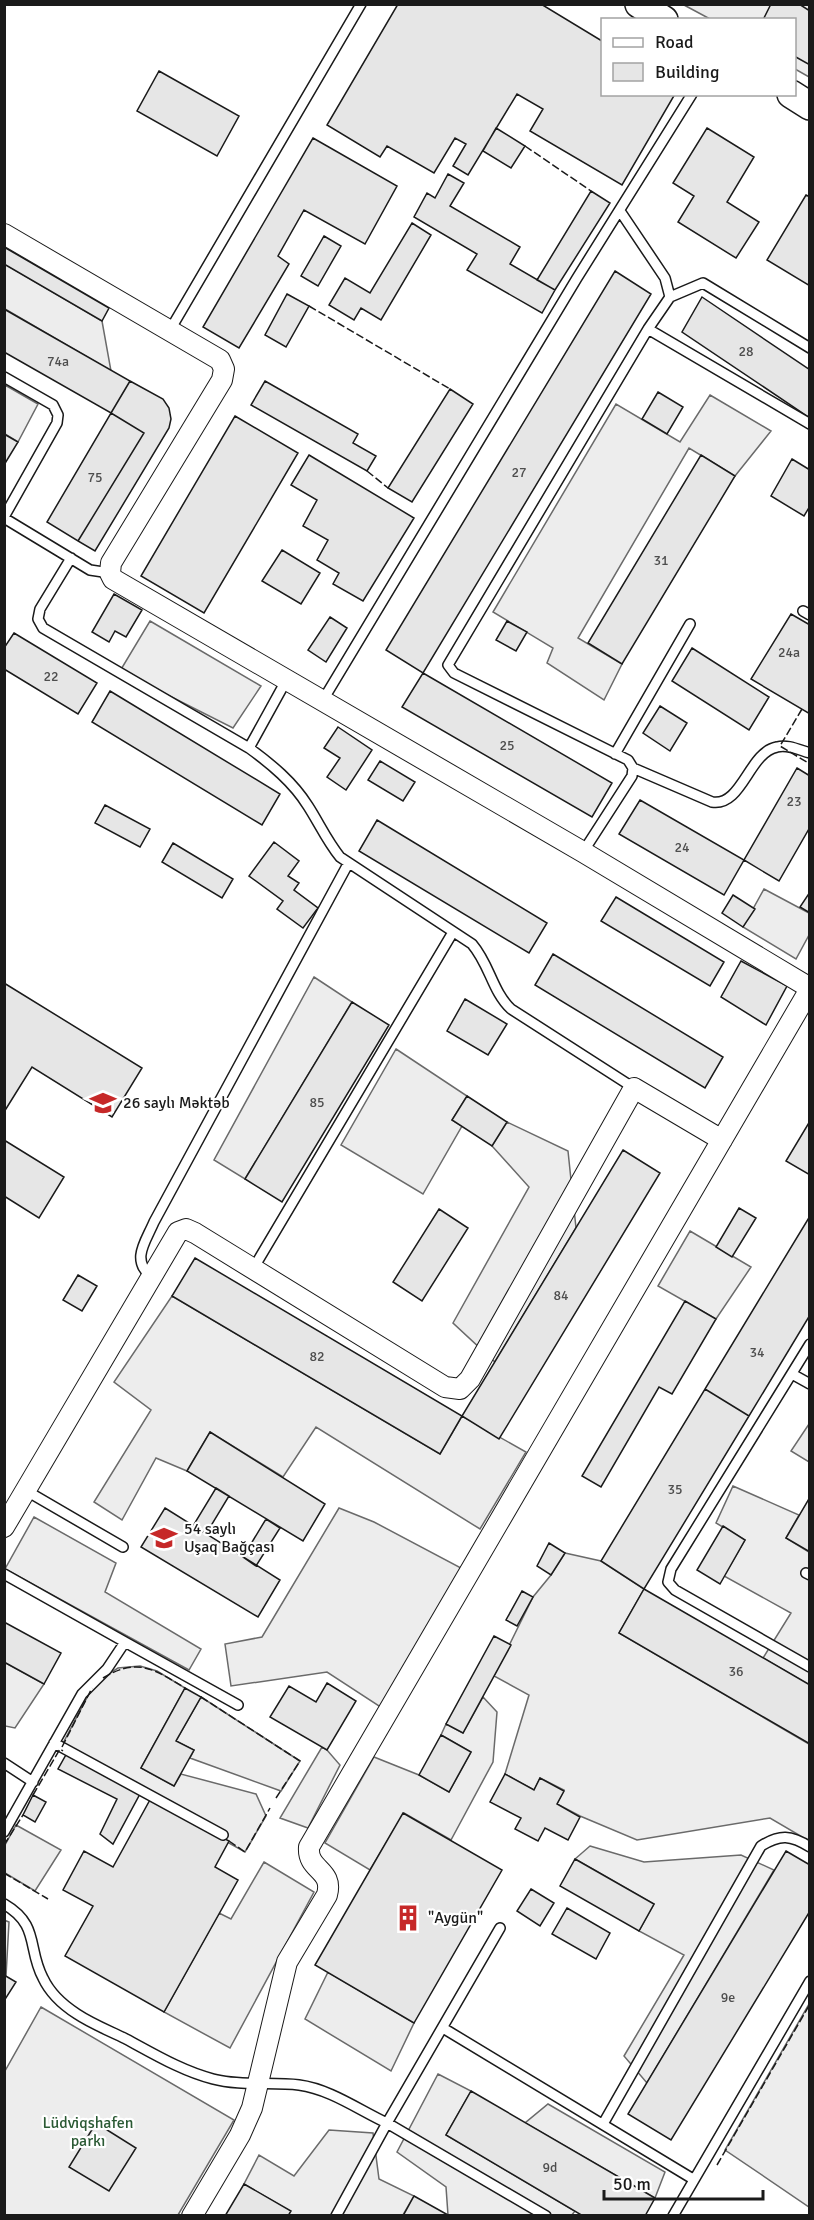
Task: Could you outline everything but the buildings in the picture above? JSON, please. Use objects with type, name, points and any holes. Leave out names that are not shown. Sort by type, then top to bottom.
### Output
[{"type":"main road","points":[[639,4],[661,18]]},
{"type":"main road","points":[[794,96],[810,106]]},
{"type":"street","points":[[4,234],[220,360],[224,369],[222,380],[111,564],[110,573],[117,582],[583,852],[810,988],[309,1847],[308,1855],[327,1877],[330,1886],[327,1895],[287,1962],[252,2108],[240,2135],[192,2216]]},
{"type":"street","points":[[4,1527],[178,1232],[186,1229],[445,1387],[460,1389],[471,1380],[634,1088],[722,1140]]},
{"type":"lane","points":[[170,330],[361,4]]},
{"type":"lane","points":[[323,700],[577,278],[691,96]]},
{"type":"lane","points":[[620,211],[665,278],[670,297]]},
{"type":"lane","points":[[810,348],[703,283],[670,297],[648,329],[448,665],[454,673],[628,760],[633,768],[720,803],[727,801],[765,753],[772,748],[793,747],[810,753]]},
{"type":"lane","points":[[648,329],[810,424]]},
{"type":"lane","points":[[4,377],[52,405],[58,415],[57,423],[4,518],[90,570],[110,573]]},
{"type":"lane","points":[[71,558],[40,609],[38,620],[43,628],[249,747],[278,770],[298,791],[329,844],[348,864],[472,944],[487,964],[503,1001],[634,1088]]},
{"type":"lane","points":[[615,754],[690,624]]},
{"type":"lane","points":[[249,747],[286,679]]},
{"type":"lane","points":[[583,852],[632,776],[633,768]]},
{"type":"lane","points":[[151,1277],[142,1268],[140,1254],[154,1222],[348,864]]},
{"type":"lane","points":[[253,1269],[453,933]]},
{"type":"lane","points":[[810,1344],[671,1569],[668,1582],[675,1590],[810,1667]]},
{"type":"lane","points":[[792,1374],[810,1384]]},
{"type":"lane","points":[[25,1490],[123,1547]]},
{"type":"lane","points":[[4,1574],[238,1706]]},
{"type":"lane","points":[[4,1832],[82,1694],[107,1669],[125,1642]]},
{"type":"lane","points":[[54,1743],[222,1835]]},
{"type":"lane","points":[[4,1763],[33,1782]]},
{"type":"lane","points":[[603,2124],[761,1846],[774,1838],[786,1837],[810,1847]]},
{"type":"lane","points":[[4,1904],[15,1911],[28,1926],[42,1977],[58,1999],[77,2014],[185,2070],[215,2080],[301,2085],[321,2091],[387,2123],[546,2216]]},
{"type":"lane","points":[[336,2216],[500,1928]]},
{"type":"lane","points":[[672,2216],[810,1982]]},
{"type":"lane","points":[[443,2028],[693,2179]]},
{"type":"shaded area","points":[[684,5],[809,5],[809,77],[796,70],[796,18],[708,18]]},
{"type":"shaded area","points":[[5,264],[102,321],[111,371],[5,309]]},
{"type":"shaded area","points":[[5,385],[38,404],[18,442],[5,434]]},
{"type":"shaded area","points":[[710,395],[771,431],[735,476],[689,448],[578,638],[622,664],[604,700],[547,663],[553,648],[493,612],[616,404],[680,442]]},
{"type":"shaded area","points":[[150,621],[261,686],[233,728],[120,671]]},
{"type":"shaded area","points":[[764,889],[809,913],[809,935],[796,959],[743,927]]},
{"type":"shaded area","points":[[314,977],[352,1002],[245,1179],[214,1160]]},
{"type":"shaded area","points":[[396,1049],[467,1096],[452,1120],[462,1126],[423,1194],[341,1145]]},
{"type":"shaded area","points":[[507,1122],[568,1151],[576,1228],[495,1362],[453,1323],[529,1187],[492,1146]]},
{"type":"shaded area","points":[[690,1231],[751,1267],[716,1319],[658,1286]]},
{"type":"shaded area","points":[[172,1296],[440,1454],[462,1416],[526,1452],[480,1529],[316,1427],[283,1477],[210,1432],[187,1471],[156,1458],[122,1520],[94,1502],[151,1410],[114,1382]]},
{"type":"shaded area","points":[[809,1424],[809,1462],[791,1451]]},
{"type":"shaded area","points":[[733,1486],[799,1515],[786,1538],[809,1552],[809,1685],[763,1658],[791,1613],[724,1576],[745,1540],[716,1523]]},
{"type":"shaded area","points":[[339,1508],[374,1522],[461,1568],[382,1708],[327,1672],[231,1686],[225,1644],[262,1637]]},
{"type":"shaded area","points":[[34,1517],[116,1563],[105,1592],[201,1649],[189,1670],[5,1569]]},
{"type":"shaded area","points":[[565,1553],[601,1561],[644,1589],[619,1633],[809,1744],[809,1841],[770,1818],[637,1840],[557,1804],[564,1790],[540,1778],[534,1790],[505,1774],[529,1695],[494,1676],[533,1597]]},
{"type":"shaded area","points":[[4,1662],[44,1684],[15,1728],[5,1726]]},
{"type":"shaded area","points":[[140,1666],[157,1671],[185,1688],[141,1768],[174,1786],[181,1774],[256,1794],[266,1816],[245,1852],[60,1749],[91,1690],[102,1678],[118,1668]]},
{"type":"shaded area","points":[[201,1697],[300,1761],[281,1791],[190,1758],[194,1750],[176,1741]]},
{"type":"shaded area","points":[[483,1697],[497,1712],[493,1762],[451,1840],[404,1813],[370,1870],[325,1843],[374,1757],[419,1775],[449,1792],[471,1752],[441,1735],[446,1724],[463,1733]]},
{"type":"shaded area","points":[[322,1747],[340,1765],[308,1828],[280,1818]]},
{"type":"shaded area","points":[[16,1825],[61,1850],[35,1891],[5,1873],[5,1845]]},
{"type":"shaded area","points":[[590,1846],[644,1862],[741,1855],[774,1870],[647,2083],[624,2056],[684,1955],[639,1931],[654,1904],[575,1859]]},
{"type":"shaded area","points":[[264,1862],[314,1892],[230,2048],[164,2012],[219,1913],[231,1919]]},
{"type":"shaded area","points":[[4,1920],[9,1922],[6,1976],[4,1975]]},
{"type":"shaded area","points":[[328,1972],[414,2023],[391,2071],[305,2019]]},
{"type":"shaded area","points":[[809,2004],[809,2207],[725,2150]]},
{"type":"shaded area","name":"Lüdviqshafen parkı","points":[[41,2007],[234,2120],[178,2215],[5,2216],[5,2071]]},
{"type":"shaded area","points":[[438,2074],[471,2091],[446,2135],[575,2211],[571,2216],[448,2215],[446,2187],[397,2152]]},
{"type":"shaded area","points":[[548,2104],[665,2172],[655,2198],[525,2123]]},
{"type":"shaded area","points":[[329,2130],[373,2133],[379,2179],[414,2196],[403,2215],[288,2215],[290,2211],[244,2184],[259,2155],[294,2176]]},
{"type":"fence","points":[[525,146],[591,191]]},
{"type":"fence","points":[[309,306],[450,389]]},
{"type":"fence","points":[[367,471],[388,488]]},
{"type":"fence","points":[[802,709],[780,746],[810,764]]},
{"type":"fence","points":[[103,1678],[126,1668],[145,1668],[164,1675],[185,1688]]},
{"type":"fence","points":[[62,1747],[92,1688]]},
{"type":"fence","points":[[201,1697],[300,1761],[276,1798]]},
{"type":"fence","points":[[33,1795],[60,1749],[63,1751]]},
{"type":"fence","points":[[229,1841],[245,1852],[270,1808]]},
{"type":"fence","points":[[4,1845],[23,1815]]},
{"type":"fence","points":[[4,1873],[48,1899]]},
{"type":"fence","points":[[717,2165],[810,2004]]},
{"type":"place","name":"26 saylı Məktəb","points":[[103,1103]]},
{"type":"place","name":"54 saylı Uşaq Bağçası","points":[[164,1538]]},
{"type":"place","name":"\"Aygün\"","points":[[408,1918]]}]
